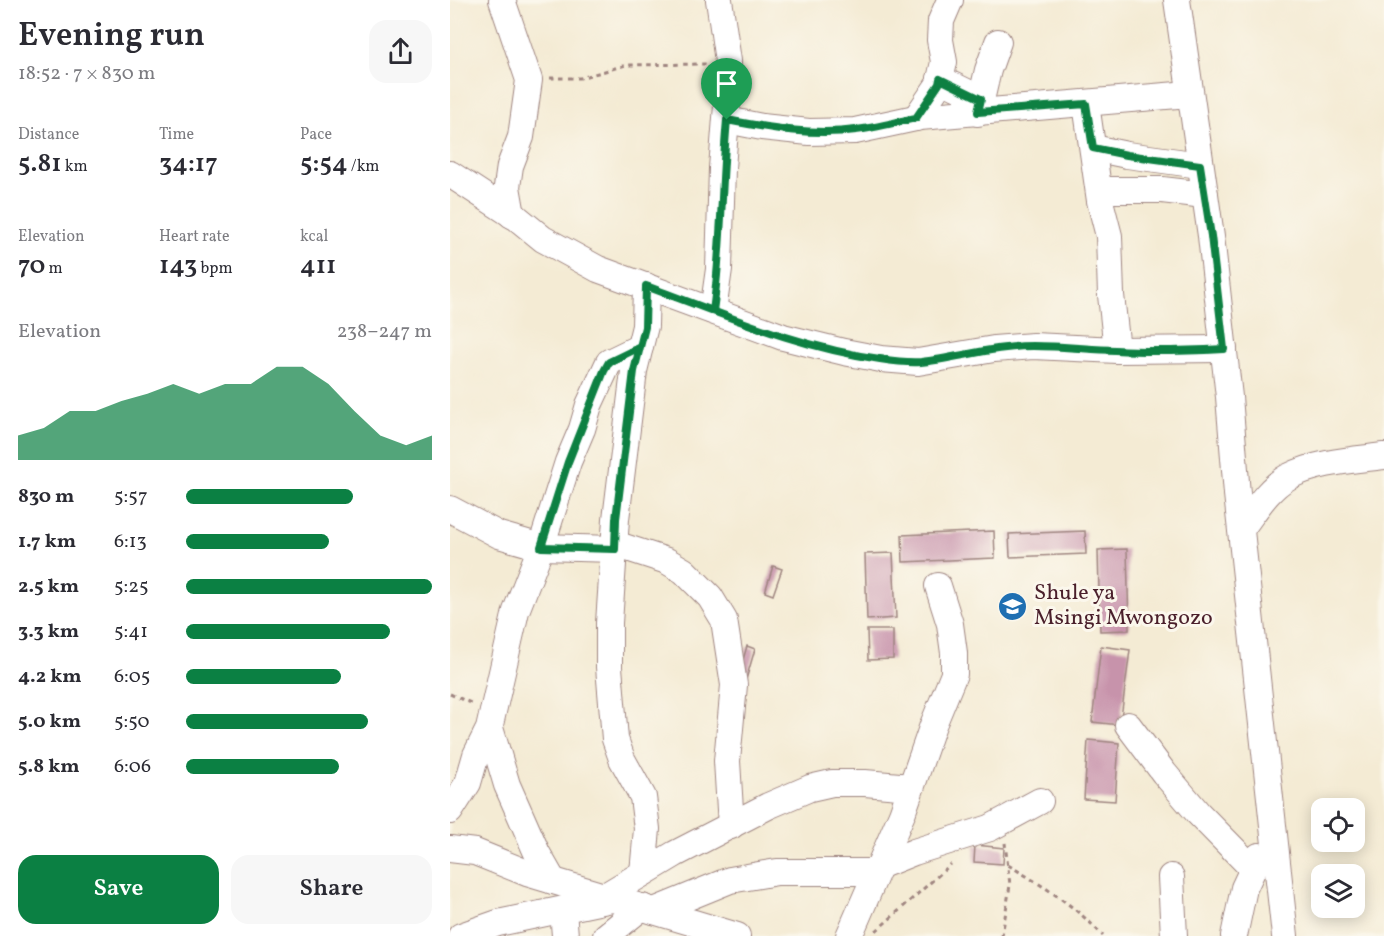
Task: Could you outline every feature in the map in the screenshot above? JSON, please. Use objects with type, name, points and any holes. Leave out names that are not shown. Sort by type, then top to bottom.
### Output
[{"type":"street","points":[[502,0],[529,80],[521,137],[510,166],[507,187],[512,214]]},
{"type":"street","points":[[713,311],[719,270],[722,168],[727,120],[728,68],[719,0]]},
{"type":"street","points":[[916,118],[939,84],[944,62],[940,40],[941,21],[950,0]]},
{"type":"street","points":[[1177,0],[1224,349],[1285,936]]},
{"type":"street","points":[[980,106],[988,70],[998,42]]},
{"type":"street","points":[[940,79],[980,106]]},
{"type":"street","points":[[727,120],[762,127],[809,132],[855,131],[980,106],[1086,104],[1190,94]]},
{"type":"street","points":[[1086,104],[1099,190],[1109,236],[1111,296],[1117,350]]},
{"type":"street","points":[[1093,148],[1200,165]]},
{"type":"street","points":[[450,174],[512,214],[543,239],[598,270],[783,337],[844,352],[881,359],[918,362],[994,349],[1032,346],[1117,350],[1224,349]]},
{"type":"street","points":[[1099,190],[1162,190],[1205,195]]},
{"type":"street","points":[[643,873],[647,829],[643,797],[622,759],[615,739],[610,678],[609,622],[616,519],[634,371],[645,327],[646,286]]},
{"type":"street","points":[[450,811],[468,783],[476,755],[490,728],[516,611],[541,547],[568,462],[604,371],[609,362],[640,347]]},
{"type":"street","points":[[1241,530],[1264,498],[1286,478],[1313,467],[1384,456]]},
{"type":"street","points":[[450,509],[499,535],[541,547],[615,547],[667,561],[684,571],[710,597],[724,620],[734,685],[728,761],[731,826]]},
{"type":"street","points":[[849,936],[902,814],[933,725],[954,675],[950,624],[938,586]]},
{"type":"street","points":[[1128,725],[1198,813],[1253,869]]},
{"type":"street","points":[[490,728],[507,785],[537,853],[561,891],[566,936]]},
{"type":"street","points":[[461,936],[498,923],[564,910],[610,897],[643,873],[675,854],[768,806],[810,788],[832,783],[911,787]]},
{"type":"street","points":[[606,936],[648,909],[730,880],[777,872],[877,869],[914,852],[990,828],[1040,801]]},
{"type":"street","points":[[1234,936],[1244,888],[1273,826]]},
{"type":"street","points":[[450,849],[475,852],[527,873],[737,936]]},
{"type":"street","points":[[1171,877],[1174,936]]},
{"type":"path","points":[[529,80],[580,78],[626,65],[641,64],[660,66],[715,64],[728,68]]},
{"type":"path","points":[[1002,936],[1009,901],[1003,822]]},
{"type":"path","points":[[871,936],[953,862]]},
{"type":"path","points":[[1008,865],[1047,888],[1076,910],[1103,936]]},
{"type":"building","points":[[994,531],[995,558],[903,562],[902,535]]},
{"type":"building","points":[[1085,531],[1086,554],[1010,557],[1009,534]]},
{"type":"building","points":[[1127,549],[1129,630],[1100,631],[1098,550]]},
{"type":"building","points":[[893,553],[896,618],[867,620],[865,554]]},
{"type":"building","points":[[773,566],[782,569],[773,595],[765,592]]},
{"type":"building","points":[[867,630],[893,630],[893,659],[868,660]]},
{"type":"building","points":[[747,646],[755,649],[745,683],[737,681]]},
{"type":"building","points":[[1101,646],[1130,650],[1120,725],[1092,722]]},
{"type":"building","points":[[1088,740],[1119,743],[1115,801],[1084,799]]},
{"type":"building","points":[[975,845],[1004,848],[1003,864],[974,862]]},
{"type":"place","name":"Shule ya Msingi Mwongozo","points":[[1013,606]]},
{"type":"route","points":[[727,120],[722,168],[719,270],[713,311],[646,286],[645,327],[634,371],[616,519],[615,549],[541,547],[568,462],[604,371],[609,362],[640,347],[645,327],[646,286],[713,311],[783,337],[881,359],[918,362],[994,349],[1032,346],[1174,351],[1224,349],[1200,165],[1093,148],[1086,104],[978,112],[981,99],[940,79],[916,118],[855,131],[809,132],[762,127],[727,120]]}]
